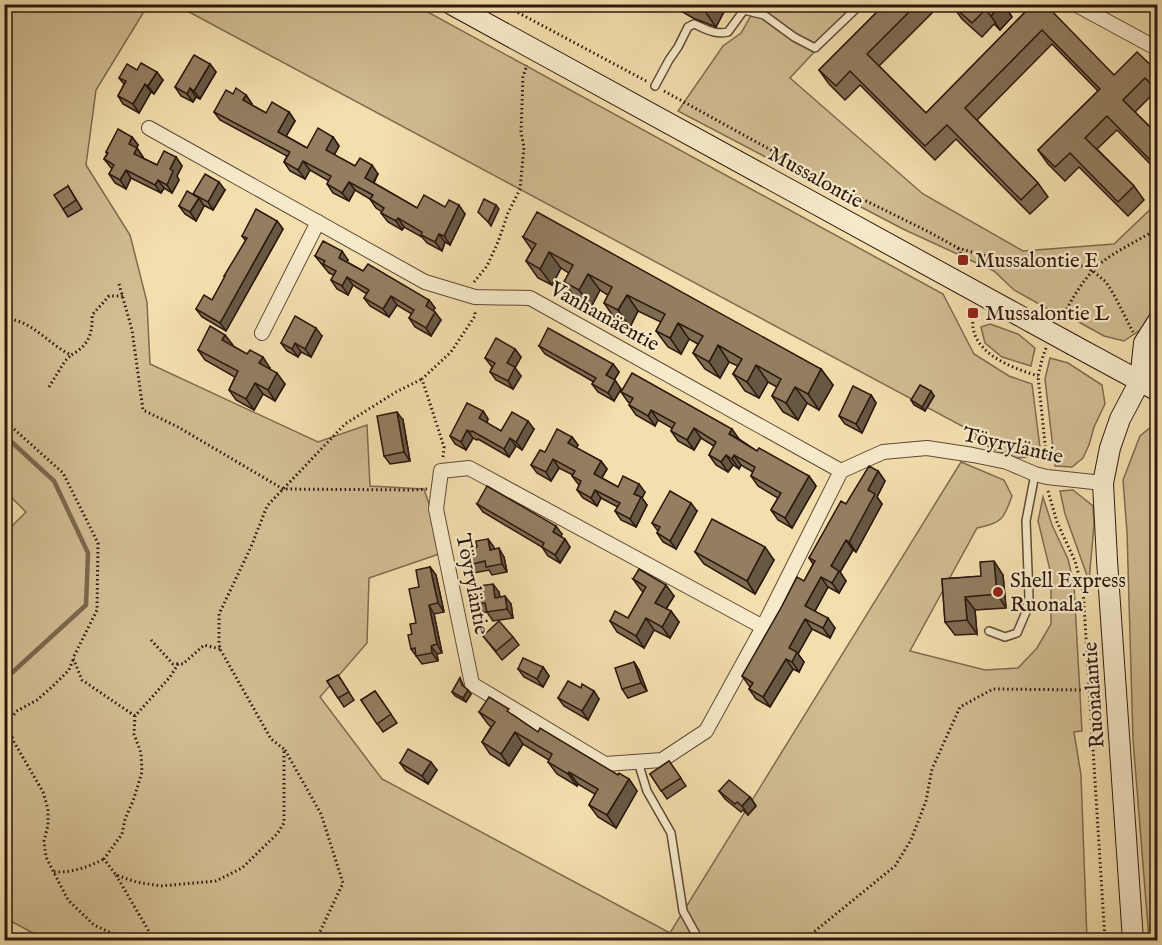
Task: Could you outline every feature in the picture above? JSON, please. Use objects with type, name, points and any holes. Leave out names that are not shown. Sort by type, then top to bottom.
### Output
[{"type":"main road","name":"Mussalontie","points":[[451,4],[1158,391]]},
{"type":"main road","points":[[1140,381],[1144,344],[1158,321]]},
{"type":"main road","points":[[1140,381],[1158,360]]},
{"type":"main road","name":"Ruonalantie","points":[[1133,940],[1103,483],[1110,448],[1120,419],[1140,381]]},
{"type":"street","points":[[1075,4],[1158,49]]},
{"type":"street","name":"Vanhamäentie","points":[[149,128],[424,282],[471,296],[530,298],[841,471]]},
{"type":"street","points":[[261,333],[318,222]]},
{"type":"street","name":"Töyryläntie","points":[[441,471],[436,509],[472,684],[605,764],[662,760],[706,731],[763,627],[841,471],[883,452],[927,448],[1007,462],[1041,476],[1103,483]]},
{"type":"street","points":[[441,471],[469,468],[763,627]]},
{"type":"lane","points":[[656,86],[688,27],[694,24],[710,32],[720,34],[728,32],[745,7],[764,15],[794,37],[814,48],[861,4]]},
{"type":"lane","points":[[989,631],[1005,637],[1017,633],[1026,612],[1029,597],[1026,521],[1041,476]]},
{"type":"lane","points":[[638,762],[647,791],[671,834],[683,911],[699,940]]},
{"type":"path","points":[[502,4],[656,86],[763,147],[958,248],[993,258],[1066,261],[1093,271],[1106,282],[1134,336],[1144,344]]},
{"type":"path","points":[[316,940],[343,883],[321,814],[284,748],[271,739],[220,649],[219,614],[267,506],[345,424],[396,392],[422,379],[451,352],[475,316],[471,296],[476,279],[487,266],[520,189],[524,147],[521,132],[523,77],[535,51]]},
{"type":"path","points":[[1057,328],[1076,294],[1093,271],[1103,262],[1158,228]]},
{"type":"path","points":[[958,248],[963,260]]},
{"type":"path","points":[[119,284],[132,330],[143,410],[178,427],[283,489],[414,490],[439,488]]},
{"type":"path","points":[[49,387],[71,355],[82,349],[88,339],[93,326],[92,315],[109,296],[123,296]]},
{"type":"path","points":[[972,313],[973,332],[987,351],[1017,369],[1038,376]]},
{"type":"path","points":[[9,319],[17,320],[41,333],[62,351],[71,355]]},
{"type":"path","points":[[1047,347],[1042,356],[1038,376],[1047,456],[1041,476],[1057,522],[1075,561],[1083,590],[1105,940]]},
{"type":"path","points":[[422,379],[444,447],[441,471]]},
{"type":"path","points":[[4,420],[63,473],[98,543],[97,610],[69,670],[37,700],[17,711],[7,723],[14,742],[43,792],[48,809],[48,825],[44,842],[46,857],[68,900],[94,925],[126,940]]},
{"type":"path","points":[[151,640],[173,664],[183,664],[204,645],[220,649]]},
{"type":"path","points":[[73,658],[82,680],[135,716]]},
{"type":"path","points":[[54,872],[88,867],[104,859],[122,834],[142,772],[141,753],[134,734],[135,716],[170,677],[178,664]]},
{"type":"path","points":[[804,940],[895,866],[911,840],[923,811],[927,801],[932,769],[960,707],[993,689],[1088,690]]},
{"type":"path","points":[[116,875],[136,882],[161,886],[216,881],[242,868],[277,834],[284,823],[284,748]]},
{"type":"path","points":[[104,859],[116,875],[154,940]]},
{"type":"shaded area","points":[[5,5],[148,5],[96,90],[86,165],[130,235],[147,302],[150,364],[318,442],[367,425],[370,486],[424,489],[445,552],[369,578],[367,643],[320,697],[382,779],[670,933],[961,462],[1004,480],[1012,496],[1001,519],[977,528],[910,651],[985,670],[1018,668],[1037,648],[1051,624],[1051,574],[1038,521],[1043,497],[1052,525],[1068,559],[1074,585],[1082,731],[1074,732],[1081,775],[1087,940],[46,940],[5,918],[5,533],[26,512],[4,490]]},
{"type":"shaded area","points":[[176,5],[415,5],[943,294],[974,354],[1009,376],[1032,384],[1041,456],[1017,458],[993,449],[975,439],[977,434]]},
{"type":"shaded area","points":[[757,5],[858,5],[790,78],[923,194],[1023,251],[1114,244],[1157,203],[1157,305],[1146,326],[1124,341],[1104,336],[1014,290],[994,271],[903,229],[678,111],[723,46],[741,33]]},
{"type":"shaded area","points":[[990,324],[1018,334],[1035,348],[1031,366],[1002,357],[985,343],[981,327]]},
{"type":"shaded area","points":[[1050,358],[1068,363],[1102,385],[1105,404],[1083,458],[1072,467],[1055,466],[1045,379]]},
{"type":"shaded area","points":[[1152,426],[1158,428],[1157,940],[1149,940],[1133,739],[1127,532],[1123,480],[1140,436]]},
{"type":"shaded area","points":[[1073,490],[1093,506],[1094,525],[1089,581],[1065,514],[1060,491]]},
{"type":"building","points":[[689,4],[707,4],[704,10]]},
{"type":"building","points":[[885,4],[917,4],[867,54],[926,113],[1033,4],[1045,4],[1114,75],[1137,52],[1158,72],[1158,91],[1145,78],[1123,100],[1158,135],[1158,161],[1154,164],[1107,116],[1085,138],[1134,186],[1118,202],[1070,153],[1055,167],[1038,150],[1100,89],[1042,30],[965,108],[1038,183],[1021,200],[947,125],[925,146],[850,71],[836,86],[819,70]]},
{"type":"building","points":[[953,4],[1001,4],[991,16],[985,10],[972,23]]},
{"type":"building","points":[[194,55],[210,64],[194,91],[190,88],[187,94],[175,87]]},
{"type":"building","points":[[141,63],[157,72],[148,86],[145,84],[133,104],[118,96],[126,81],[119,78],[127,64],[137,70]]},
{"type":"building","points":[[236,88],[246,95],[243,100],[266,113],[272,102],[289,112],[278,132],[307,148],[318,128],[333,137],[326,150],[355,166],[360,158],[372,165],[365,178],[417,208],[424,195],[445,207],[449,200],[459,205],[444,236],[439,234],[435,242],[398,218],[396,221],[381,213],[384,208],[370,199],[373,195],[349,182],[342,193],[327,184],[331,176],[303,161],[298,170],[284,162],[290,152],[214,112],[226,90],[233,94]]},
{"type":"building","points":[[118,129],[132,137],[129,144],[137,148],[134,154],[157,165],[164,151],[176,157],[170,169],[173,171],[167,185],[158,180],[155,185],[126,170],[120,180],[109,174],[114,165],[104,159]]},
{"type":"building","points":[[205,174],[219,182],[208,202],[193,194]]},
{"type":"building","points":[[68,186],[76,200],[63,209],[54,195]]},
{"type":"building","points":[[187,191],[199,198],[190,212],[179,206]]},
{"type":"building","points":[[484,199],[496,205],[488,222],[478,212]]},
{"type":"building","points":[[256,209],[277,221],[220,323],[196,309],[204,295],[212,300],[247,238],[242,236]]},
{"type":"building","points":[[537,212],[821,369],[808,394],[795,387],[786,403],[772,396],[781,379],[756,365],[747,382],[733,374],[742,359],[718,345],[709,362],[693,353],[703,336],[678,323],[670,338],[656,331],[665,314],[627,295],[618,310],[604,303],[612,287],[588,274],[579,290],[564,282],[573,265],[549,252],[540,269],[526,261],[536,244],[523,237]]},
{"type":"building","points":[[323,241],[342,251],[339,258],[363,271],[368,264],[429,300],[426,306],[435,312],[426,328],[409,318],[414,310],[391,296],[383,309],[364,298],[369,290],[347,277],[342,286],[331,280],[336,271],[323,264],[325,261],[315,256]]},
{"type":"building","points":[[295,316],[316,328],[305,349],[295,343],[292,349],[281,343]]},
{"type":"building","points":[[210,326],[225,335],[222,340],[247,354],[250,350],[263,357],[259,363],[277,373],[268,390],[255,383],[246,399],[229,390],[238,371],[198,350]]},
{"type":"building","points":[[548,328],[613,364],[606,375],[615,380],[608,393],[592,384],[596,378],[539,346]]},
{"type":"building","points":[[496,338],[515,349],[507,363],[515,367],[508,381],[490,372],[495,363],[485,358]]},
{"type":"building","points":[[632,373],[732,429],[729,434],[757,451],[759,448],[809,476],[785,518],[771,510],[781,493],[751,476],[755,467],[734,455],[732,459],[726,455],[721,462],[709,455],[716,442],[694,428],[687,440],[671,431],[675,423],[651,410],[648,416],[629,405],[633,398],[621,392]]},
{"type":"building","points":[[920,385],[931,391],[922,407],[911,400]]},
{"type":"building","points":[[853,386],[871,395],[856,424],[839,416]]},
{"type":"building","points":[[467,403],[483,411],[479,418],[501,431],[512,412],[528,421],[516,442],[510,438],[504,449],[467,430],[461,442],[450,436]]},
{"type":"building","points":[[397,412],[404,452],[384,456],[377,416]]},
{"type":"building","points":[[557,429],[572,437],[568,443],[601,461],[594,474],[618,487],[623,476],[639,484],[634,494],[641,497],[630,519],[615,511],[620,503],[595,490],[591,498],[577,490],[581,481],[572,476],[575,471],[553,459],[546,472],[531,465],[540,450],[545,452]]},
{"type":"building","points":[[869,466],[878,471],[868,490],[875,494],[849,542],[846,540],[831,566],[839,571],[832,583],[821,577],[805,606],[828,618],[823,628],[805,619],[789,648],[797,652],[792,662],[786,659],[763,697],[749,689],[753,683],[742,676],[797,577],[804,581],[815,561],[809,558],[841,501],[846,504]]},
{"type":"building","points":[[487,486],[556,526],[553,532],[565,539],[555,555],[542,547],[544,543],[477,504]]},
{"type":"building","points":[[670,491],[691,503],[670,541],[657,533],[660,527],[652,523]]},
{"type":"building","points":[[712,519],[765,547],[747,581],[695,552]]},
{"type":"building","points":[[488,539],[490,550],[499,548],[502,564],[486,567],[485,561],[468,565],[465,549],[477,547],[476,541]]},
{"type":"building","points":[[994,561],[997,594],[965,597],[967,620],[945,622],[942,579],[981,576],[980,562]]},
{"type":"building","points":[[430,567],[438,603],[429,605],[437,644],[431,646],[432,653],[416,656],[415,648],[411,649],[408,635],[412,634],[410,624],[416,623],[409,589],[419,587],[416,570]]},
{"type":"building","points":[[639,569],[666,585],[655,603],[671,611],[662,627],[646,618],[636,636],[610,621],[615,611],[628,618],[646,587],[633,579]]},
{"type":"building","points":[[493,584],[495,598],[505,596],[507,609],[487,612],[485,603],[475,604],[472,587]]},
{"type":"building","points":[[499,621],[513,637],[496,651],[483,636]]},
{"type":"building","points":[[523,658],[543,667],[537,679],[518,669]]},
{"type":"building","points":[[634,662],[641,683],[622,689],[615,668]]},
{"type":"building","points":[[338,675],[349,692],[338,698],[327,681]]},
{"type":"building","points":[[460,678],[462,685],[468,690],[463,698],[452,692]]},
{"type":"building","points":[[568,681],[581,688],[582,684],[594,691],[582,711],[558,698]]},
{"type":"building","points":[[375,691],[391,714],[377,724],[361,700]]},
{"type":"building","points":[[489,697],[509,709],[507,711],[538,732],[540,728],[618,775],[619,773],[629,779],[607,815],[589,805],[598,789],[548,762],[552,754],[515,732],[501,754],[482,742],[495,722],[479,712]]},
{"type":"building","points":[[408,749],[431,762],[422,776],[400,763]]},
{"type":"building","points":[[669,761],[681,778],[661,791],[650,774]]},
{"type":"building","points":[[729,780],[750,797],[742,806],[737,802],[735,804],[719,791]]},
{"type":"waterway","points":[[4,435],[54,481],[88,553],[86,605],[4,680]]},
{"type":"place","name":"Mussalontie E","points":[[963,260]]},
{"type":"place","name":"Mussalontie L","points":[[973,313]]},
{"type":"place","name":"Shell Express Ruonala","points":[[998,592]]}]
